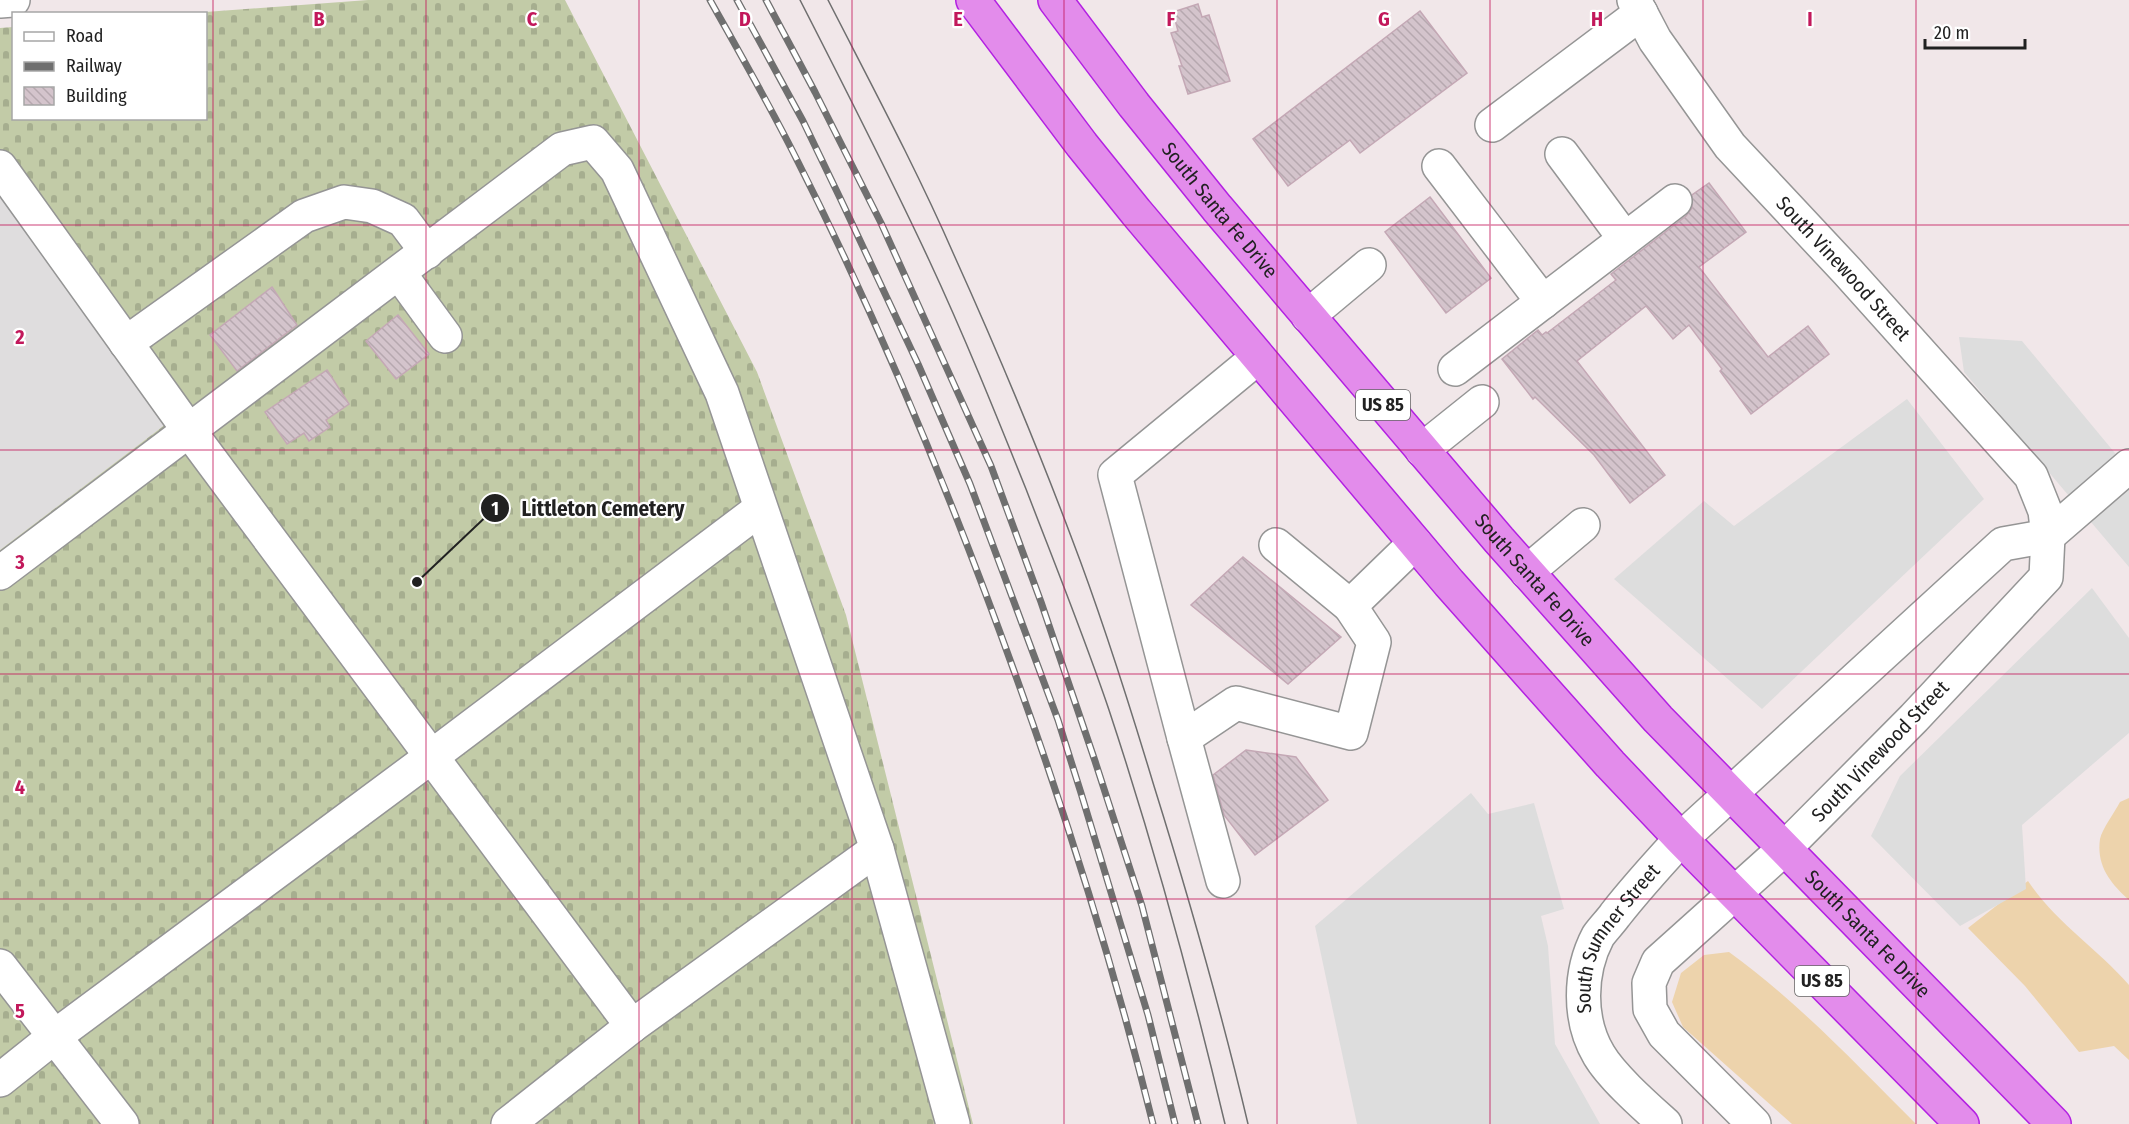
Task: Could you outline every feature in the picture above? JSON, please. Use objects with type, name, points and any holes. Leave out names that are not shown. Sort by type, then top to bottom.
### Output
[{"type":"highway","name":"US 85","points":[[973,0],[1082,145],[1257,358],[1415,543],[1610,764],[1962,1124]]},
{"type":"highway","name":"South Santa Fe Drive","points":[[1055,0],[1141,114],[1217,208],[1527,572],[1729,793],[2054,1124]]},
{"type":"street","points":[[0,1],[13,0]]},
{"type":"street","points":[[1492,125],[1637,6]]},
{"type":"street","name":"South Vinewood Street","points":[[1637,6],[1655,40],[1730,146],[2031,476],[2045,511],[2048,536],[2046,577],[1914,718],[1784,849]]},
{"type":"street","points":[[0,573],[190,432],[562,149],[593,142],[617,170],[722,393],[877,849],[953,1124]]},
{"type":"street","points":[[1562,154],[1625,239]]},
{"type":"street","points":[[1438,166],[1543,302]]},
{"type":"street","points":[[0,167],[190,432],[632,1026]]},
{"type":"street","points":[[1455,369],[1675,201]]},
{"type":"street","points":[[126,343],[304,216],[345,202],[372,206],[403,220],[427,252]]},
{"type":"street","points":[[1308,316],[1369,265]]},
{"type":"street","points":[[399,273],[445,336]]},
{"type":"street","points":[[1223,881],[1115,475],[1257,358]]},
{"type":"street","points":[[1422,450],[1482,402]]},
{"type":"street","points":[[1729,793],[2003,544],[2048,536],[2129,466]]},
{"type":"street","points":[[0,1080],[54,1037],[760,509]]},
{"type":"street","points":[[1527,572],[1583,525]]},
{"type":"street","points":[[1350,606],[1415,543]]},
{"type":"street","points":[[1184,738],[1236,703],[1352,733],[1374,642],[1350,606],[1276,545]]},
{"type":"street","name":"South Sumner Street","points":[[1665,1124],[1618,1078],[1599,1055],[1589,1031],[1582,1002],[1586,972],[1598,937],[1632,892],[1681,839],[1729,793]]},
{"type":"street","points":[[508,1124],[632,1026],[877,849]]},
{"type":"street","name":"South Sumner Street","points":[[1754,1124],[1664,1034],[1650,1009],[1649,983],[1659,962],[1784,849]]},
{"type":"street","points":[[0,966],[122,1124]]},
{"type":"shaded area","points":[[0,183],[170,421],[0,550]]},
{"type":"shaded area","points":[[1959,337],[2022,341],[2129,470],[2129,567],[1964,372]]},
{"type":"shaded area","points":[[1907,399],[1984,499],[1762,709],[1614,579],[1704,501],[1734,526]]},
{"type":"shaded area","points":[[2092,588],[2129,638],[2129,733],[2022,825],[2026,889],[1960,926],[1871,836],[1900,776]]},
{"type":"shaded area","points":[[1471,793],[1488,814],[1534,803],[1564,909],[1541,916],[1548,946],[1555,1044],[1600,1124],[1357,1124],[1315,926]]},
{"type":"shaded area","points":[[2129,798],[2129,900],[2106,874],[2099,849],[2101,835],[2120,802]]},
{"type":"shaded area","points":[[2028,881],[2051,910],[2129,985],[2129,1060],[2114,1046],[2079,1052],[2025,986],[1968,928]]},
{"type":"shaded area","points":[[1729,952],[1803,1013],[1916,1124],[1792,1124],[1683,1027],[1672,1002],[1681,973],[1704,955]]},
{"type":"green space","points":[[368,0],[565,0],[757,372],[846,615],[973,1124],[0,1124],[0,550],[170,421],[0,183],[0,28],[12,27],[12,120],[207,120],[206,12]]},
{"type":"building","points":[[1198,4],[1202,17],[1209,15],[1230,81],[1188,94],[1171,33],[1178,31],[1173,12]]},
{"type":"building","points":[[1420,11],[1467,73],[1360,153],[1350,140],[1288,186],[1253,139]]},
{"type":"building","points":[[1709,183],[1746,232],[1699,267],[1768,357],[1808,326],[1829,354],[1751,414],[1720,371],[1722,369],[1689,325],[1673,339],[1646,306],[1577,361],[1665,475],[1630,503],[1594,455],[1535,397],[1533,399],[1502,359],[1538,330],[1542,335],[1547,333],[1616,280],[1611,274],[1686,216],[1692,208],[1692,195]]},
{"type":"building","points":[[1430,197],[1491,278],[1446,313],[1385,232]]},
{"type":"building","points":[[272,287],[297,325],[237,371],[210,335]]},
{"type":"building","points":[[398,315],[429,354],[396,379],[366,341]]},
{"type":"building","points":[[327,370],[349,404],[326,420],[330,427],[309,441],[304,433],[287,444],[265,412]]},
{"type":"building","points":[[1243,557],[1341,637],[1288,684],[1191,605]]},
{"type":"building","points":[[1246,750],[1296,757],[1328,800],[1255,855],[1224,815],[1213,775]]},
{"type":"tram line","points":[[800,0],[882,162],[942,288],[1003,431],[1079,627],[1126,761],[1157,864],[1225,1124]]},
{"type":"tram line","points":[[828,0],[924,190],[985,325],[1044,467],[1083,569],[1125,693],[1180,870],[1216,996],[1248,1124]]},
{"type":"railway","points":[[710,0],[782,131],[824,214],[885,345],[968,546],[1018,682],[1074,846],[1124,1012],[1153,1124]]},
{"type":"railway","points":[[737,0],[803,121],[918,364],[970,484],[1058,720],[1148,1015],[1175,1124]]},
{"type":"railway","points":[[766,0],[881,223],[991,466],[1041,602],[1142,906],[1198,1124]]},
{"type":"place","name":"Littleton Cemetery","points":[[417,582]]}]
